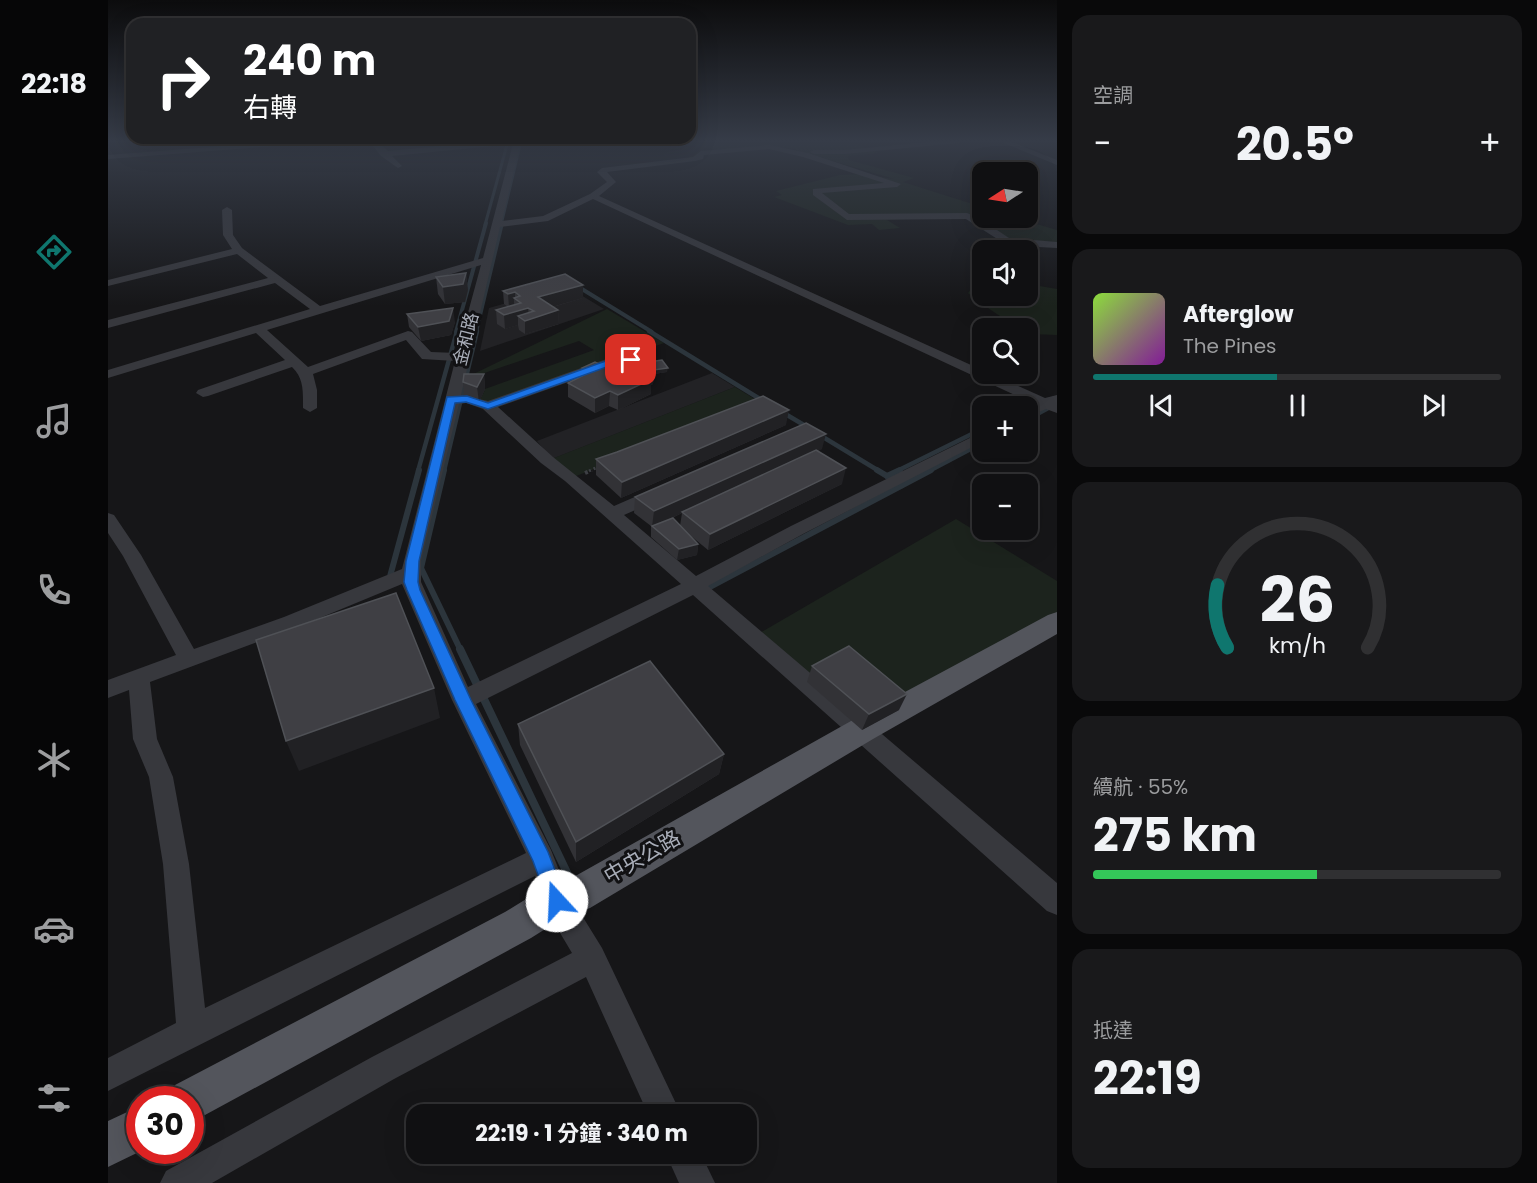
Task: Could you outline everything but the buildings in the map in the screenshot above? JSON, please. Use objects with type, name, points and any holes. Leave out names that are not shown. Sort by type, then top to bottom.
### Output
[{"type":"main road","name":"中央公路","points":[[204,1093],[518,925],[557,901],[577,895],[862,730],[1057,622]]},
{"type":"main road","points":[[108,1145],[126,1135]]},
{"type":"street","name":"金和路","points":[[503,196],[451,400],[411,573],[413,590],[463,700],[542,859],[557,901],[592,958],[660,1104]]},
{"type":"street","points":[[495,225],[544,219],[593,196]]},
{"type":"street","points":[[593,196],[1053,403]]},
{"type":"street","points":[[822,196],[842,215],[854,218],[967,216],[1005,239],[1057,245]]},
{"type":"street","points":[[226,210],[228,235],[238,250],[318,310]]},
{"type":"street","points":[[108,283],[238,250]]},
{"type":"street","points":[[108,374],[486,260]]},
{"type":"street","points":[[108,324],[277,279]]},
{"type":"street","points":[[259,329],[306,372],[310,390],[310,408]]},
{"type":"street","points":[[306,372],[408,335],[427,356],[462,357]]},
{"type":"street","points":[[488,406],[617,360],[645,359]]},
{"type":"street","points":[[203,393],[295,361]]},
{"type":"street","points":[[451,400],[467,399],[488,406],[547,460],[571,478],[1057,901]]},
{"type":"street","points":[[1038,409],[1053,403]]},
{"type":"street","points":[[463,700],[694,586],[797,530],[972,441]]},
{"type":"street","points":[[615,517],[676,486]]},
{"type":"street","points":[[108,519],[115,543],[189,659]]},
{"type":"street","points":[[108,688],[291,622],[411,573]]},
{"type":"street","points":[[139,678],[145,739],[161,777],[176,864],[192,1031]]},
{"type":"street","points":[[108,1075],[192,1031],[542,859]]},
{"type":"street","points":[[178,1183],[383,1068],[592,958]]},
{"type":"street","points":[[688,1164],[697,1183]]},
{"type":"path","points":[[571,478],[604,465]]},
{"type":"shaded area","points":[[948,196],[972,204],[972,219],[967,216],[887,220],[900,228],[879,230],[872,224],[848,225],[774,197]]},
{"type":"shaded area","points":[[1038,224],[1057,230],[1057,245],[1038,242],[1038,240],[999,237],[985,228],[1038,228]]},
{"type":"shaded area","points":[[566,286],[604,309],[480,351],[489,308]]},
{"type":"shaded area","points":[[1038,286],[1057,289],[1057,335],[1038,334],[1038,318],[1004,318],[985,306],[1038,306]]},
{"type":"shaded area","points":[[607,309],[664,343],[488,406],[479,402],[485,389],[594,350],[579,341],[455,383]]},
{"type":"shaded area","points":[[712,373],[735,387],[552,459],[537,441]]},
{"type":"shaded area","points":[[735,387],[774,411],[615,461],[571,478],[549,460]]},
{"type":"shaded area","points":[[956,519],[972,529],[972,540],[990,540],[1057,581],[1057,622],[862,730],[753,637]]},
{"type":"waterway","points":[[485,225],[493,196]]},
{"type":"waterway","points":[[501,225],[508,196]]},
{"type":"waterway","points":[[456,332],[486,223]]},
{"type":"waterway","points":[[476,332],[502,223]]},
{"type":"waterway","points":[[577,286],[652,332]]},
{"type":"waterway","points":[[418,471],[457,331]]},
{"type":"waterway","points":[[444,471],[477,331]]},
{"type":"waterway","points":[[649,331],[765,402]]},
{"type":"waterway","points":[[1038,414],[1052,406]]},
{"type":"waterway","points":[[782,412],[809,428]]},
{"type":"waterway","points":[[818,434],[879,471]]},
{"type":"waterway","points":[[897,471],[972,434]]},
{"type":"waterway","points":[[929,471],[972,448]]},
{"type":"waterway","points":[[389,580],[419,470]]},
{"type":"waterway","points":[[444,470],[421,568],[461,651]]},
{"type":"waterway","points":[[877,470],[887,476]]},
{"type":"waterway","points":[[887,476],[900,470]]},
{"type":"waterway","points":[[704,590],[931,470]]},
{"type":"waterway","points":[[887,476],[902,485]]},
{"type":"waterway","points":[[460,649],[572,883]]},
{"type":"waterway","points":[[571,882],[573,886]]},
{"type":"route","points":[[557,901],[542,859],[463,700],[413,590],[412,561],[451,400],[467,399],[488,406],[617,360],[631,360]]}]
